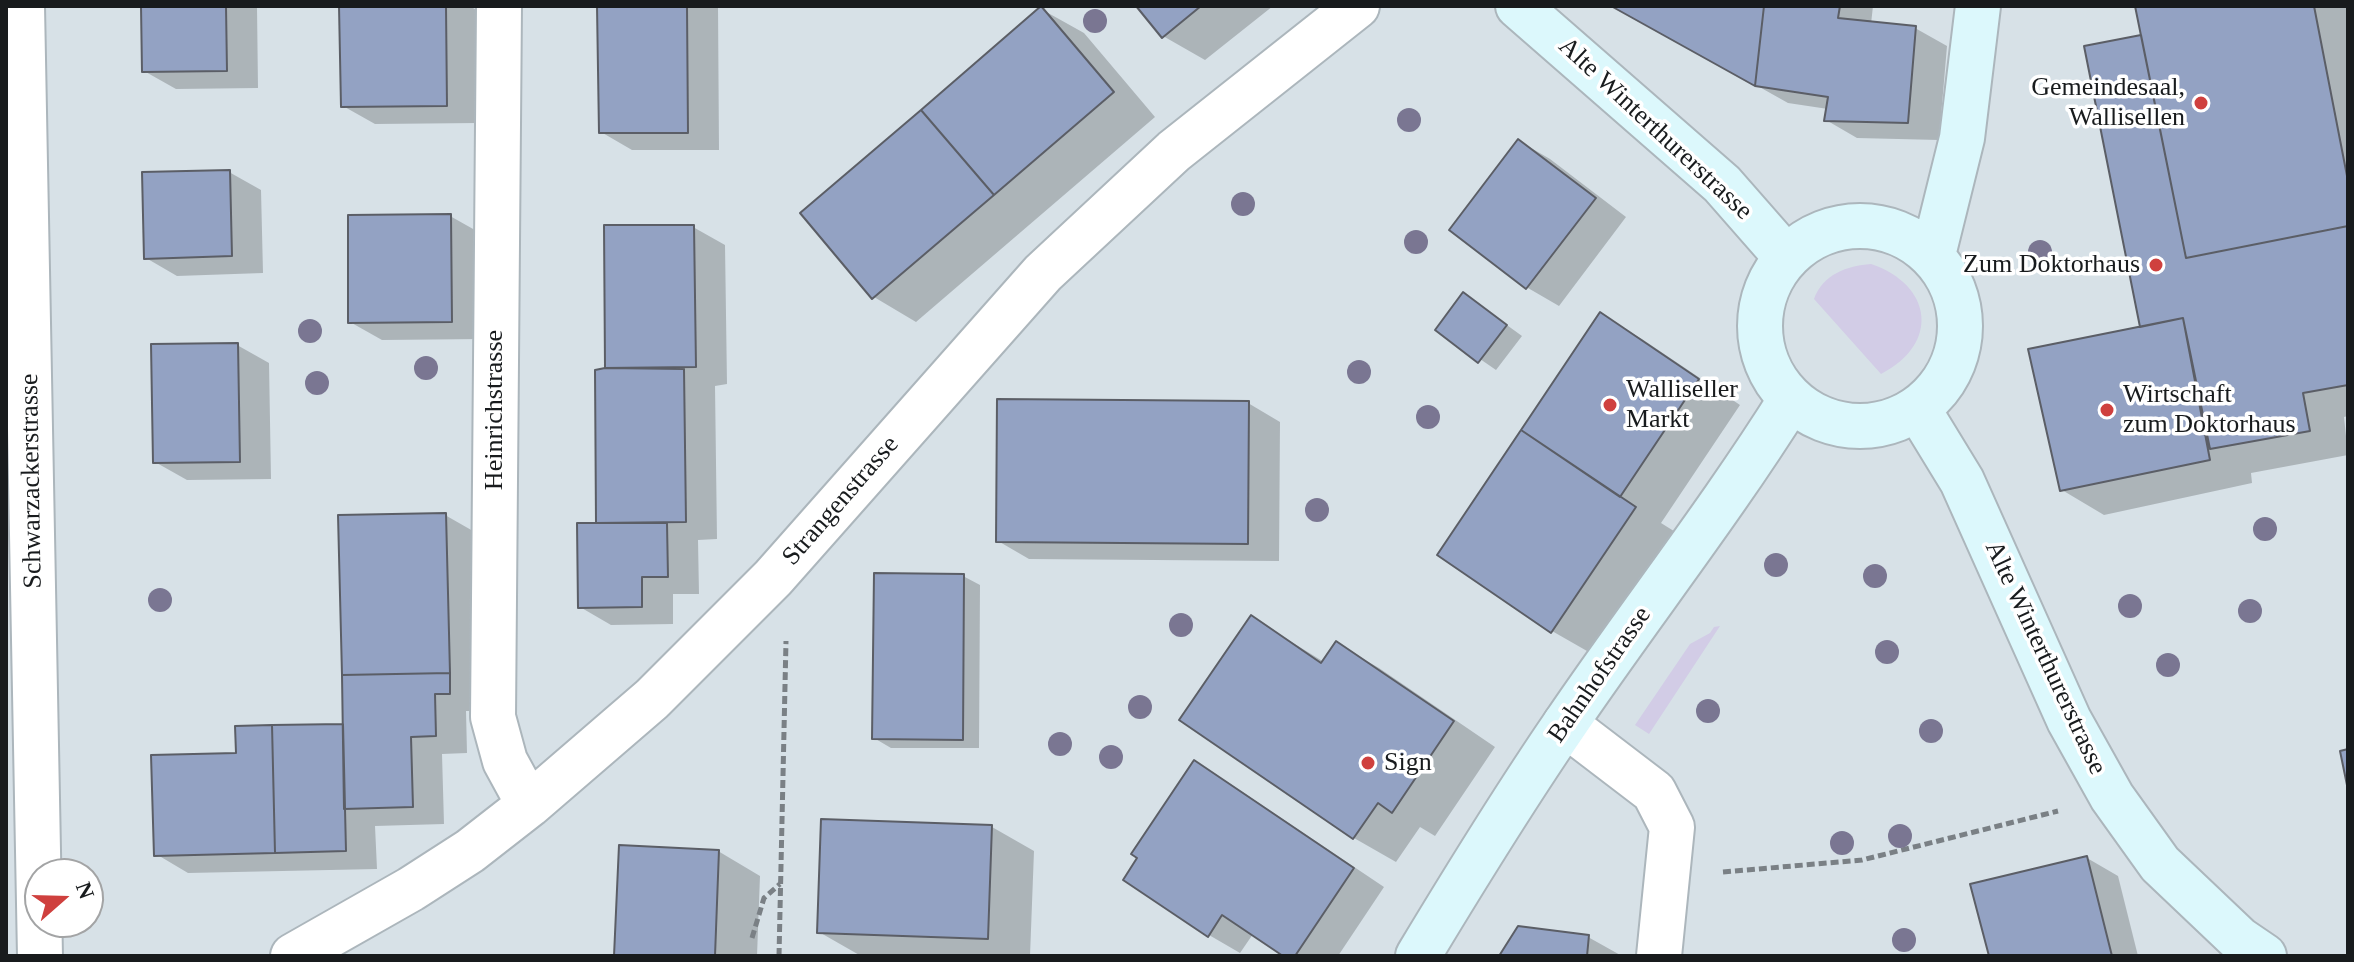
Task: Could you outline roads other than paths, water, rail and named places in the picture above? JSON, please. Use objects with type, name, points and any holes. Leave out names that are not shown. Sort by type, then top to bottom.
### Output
[{"type":"main road","name":"Alte Winterthurerstrasse","points":[[1518,6],[1722,184],[1786,257]]},
{"type":"main road","points":[[1933,255],[1962,138],[1978,6]]},
{"type":"main road","points":[[1876,225],[1907,236],[1933,255],[1950,279],[1960,307],[1961,336],[1954,365],[1939,390],[1918,409],[1886,424],[1853,427],[1819,418],[1791,399],[1772,374],[1761,344],[1760,313],[1769,283],[1786,257],[1813,237],[1844,226],[1876,225]]},
{"type":"main road","name":"Bahnhofstrasse","points":[[1418,956],[1478,856],[1565,724],[1791,399]]},
{"type":"main road","name":"Alte Winterthurerstrasse","points":[[1918,409],[1962,481],[2069,720],[2112,797],[2160,864],[2242,950]]},
{"type":"street","name":"Schwarzackerstrasse","points":[[22,6],[40,956]]},
{"type":"street","name":"Heinrichstrasse","points":[[499,6],[493,717],[505,761],[529,805]]},
{"type":"street","name":"Strangenstrasse","points":[[293,956],[411,889],[470,851],[529,805],[652,699],[773,578],[1043,273],[1174,151],[1357,6]]},
{"type":"street","points":[[1565,724],[1654,792],[1672,827],[1659,956]]},
{"type":"place","name":"Gemeindesaal, Wallisellen","points":[[2201,103]]},
{"type":"place","name":"Zum Doktorhaus","points":[[2156,265]]},
{"type":"place","name":"Walliseller Markt","points":[[1610,405]]},
{"type":"place","name":"Wirtschaft zum Doktorhaus","points":[[2107,410]]},
{"type":"place","name":"Sign","points":[[1368,763]]}]
